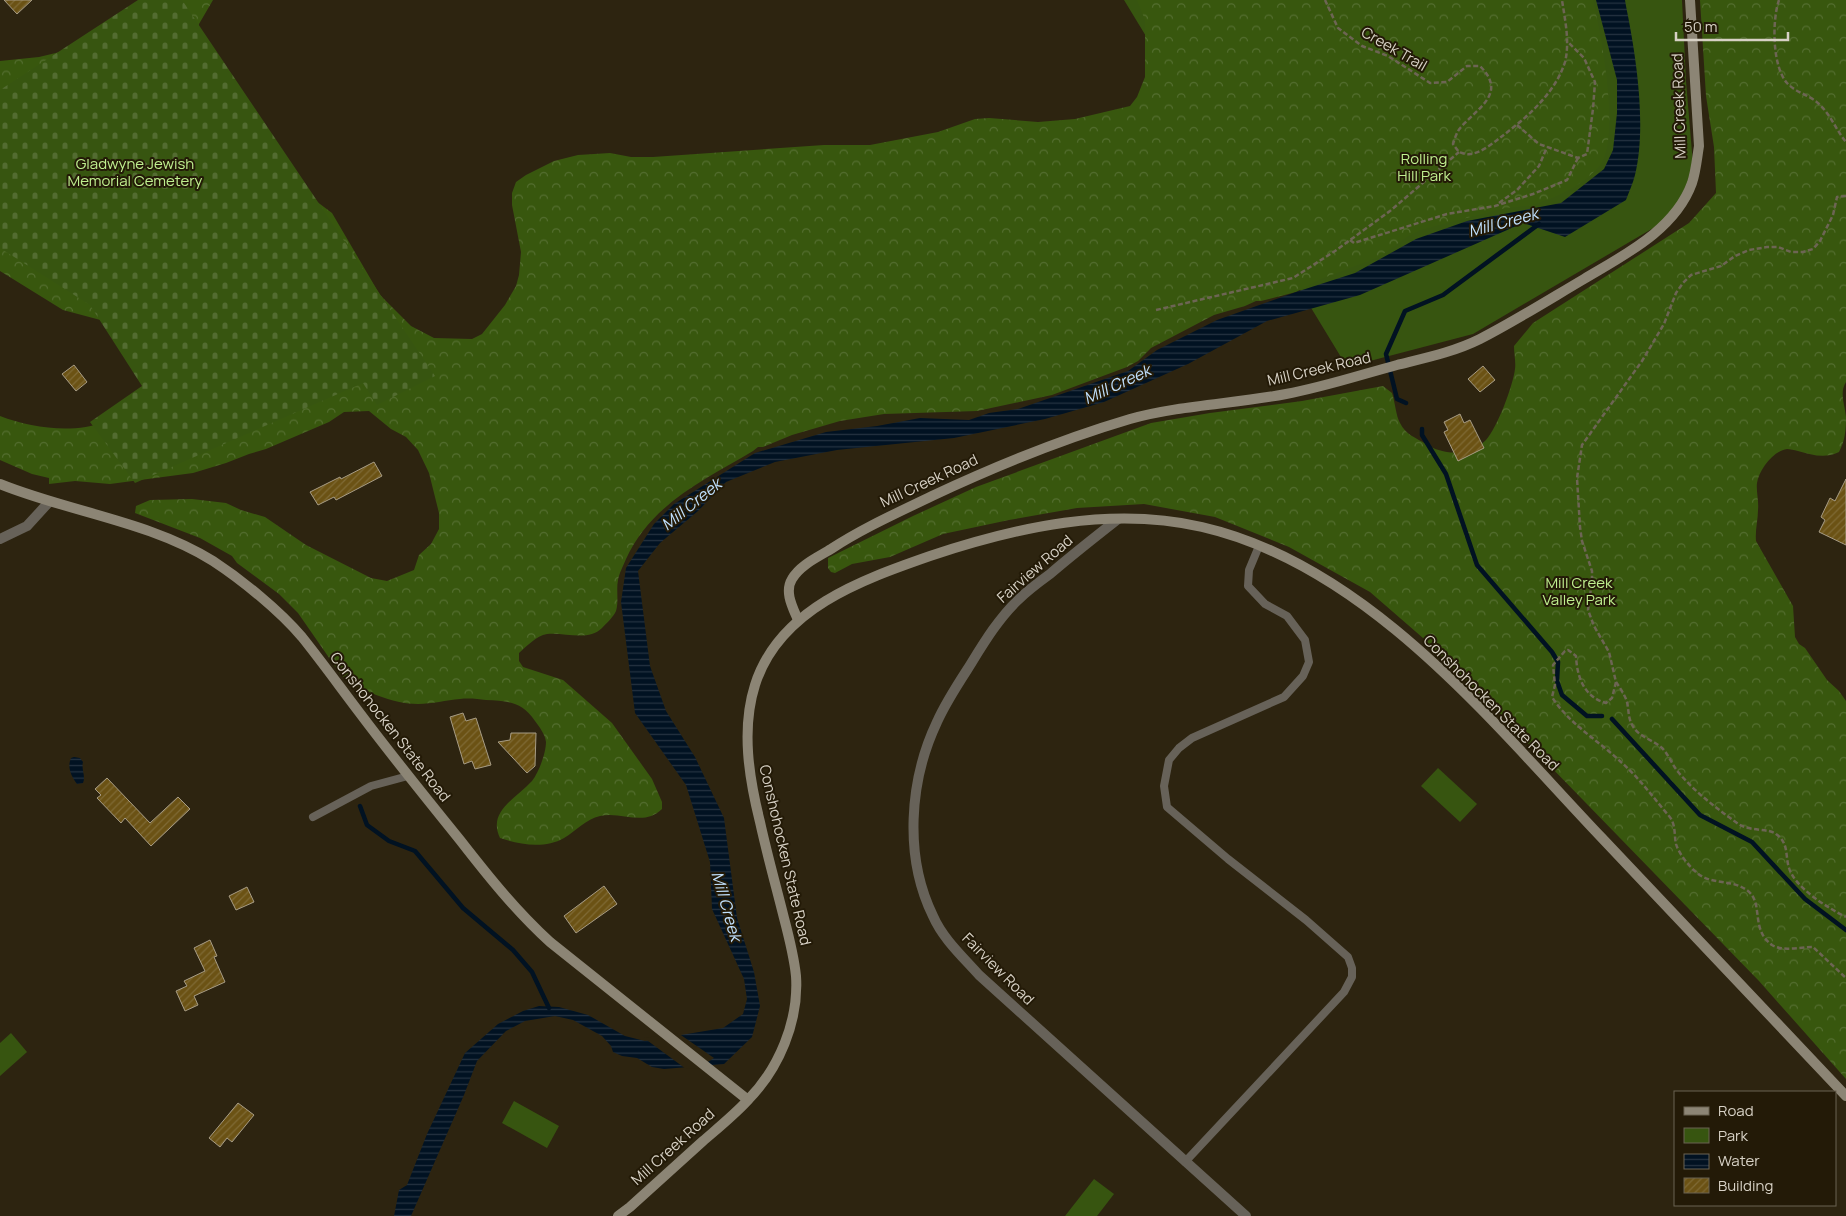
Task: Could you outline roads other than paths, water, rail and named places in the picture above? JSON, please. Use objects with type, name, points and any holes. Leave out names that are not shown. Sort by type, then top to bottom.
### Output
[{"type":"main road","name":"Mill Creek Road","points":[[798,620],[791,604],[789,586],[791,580],[804,566],[864,528],[981,473],[1048,446],[1132,418],[1200,405],[1284,394],[1399,365],[1478,340],[1617,259],[1654,234],[1683,203],[1696,168],[1699,146],[1690,0]]},
{"type":"main road","name":"Conshohocken State Road","points":[[0,484],[49,502],[139,528],[180,543],[213,561],[250,588],[300,636],[408,776],[529,923],[550,942],[748,1100],[768,1074],[785,1043],[791,1024],[796,989],[793,953],[752,784],[748,759],[748,718],[756,682],[764,664],[784,633],[798,620],[823,603],[885,572],[952,549],[1051,524],[1118,519],[1187,524],[1230,535],[1259,546],[1298,564],[1345,592],[1386,621],[1437,666],[1465,694],[1846,1096]]},
{"type":"main road","name":"Mill Creek Road","points":[[618,1216],[748,1100]]},
{"type":"street","points":[[0,539],[27,526],[49,502]]},
{"type":"street","name":"Fairview Road","points":[[1118,519],[1018,599],[989,636],[948,700],[936,723],[918,778],[914,808],[914,836],[917,863],[923,892],[933,918],[954,948],[980,975],[1246,1216]]},
{"type":"lane","points":[[1186,1162],[1344,992],[1352,977],[1352,968],[1348,957],[1306,920],[1167,808],[1164,786],[1169,760],[1178,748],[1192,738],[1284,697],[1302,676],[1309,662],[1305,640],[1286,616],[1265,604],[1248,586],[1249,570],[1259,546]]},
{"type":"lane","points":[[313,816],[371,786],[408,776]]},
{"type":"water","name":"Mill Creek","points":[[1596,0],[1625,0],[1639,90],[1640,135],[1638,156],[1634,178],[1626,200],[1565,237],[1523,223],[1360,295],[1267,321],[1188,364],[1104,402],[1045,419],[954,438],[837,450],[775,462],[726,482],[698,511],[660,543],[638,571],[650,666],[666,711],[695,757],[724,818],[737,918],[754,972],[760,1006],[752,1037],[724,1064],[664,1069],[652,1067],[637,1058],[622,1056],[613,1052],[611,1046],[602,1036],[573,1020],[555,1016],[525,1021],[506,1031],[477,1061],[411,1216],[394,1216],[399,1190],[407,1185],[427,1134],[465,1053],[498,1024],[523,1011],[539,1006],[559,1007],[588,1015],[625,1036],[645,1041],[723,1028],[743,1014],[747,999],[744,979],[712,909],[710,862],[686,785],[635,713],[621,602],[626,568],[654,524],[674,504],[755,453],[826,432],[877,426],[920,418],[969,420],[989,413],[1018,409],[1128,371],[1157,350],[1217,320],[1355,273],[1416,239],[1467,221],[1561,203],[1604,169],[1613,150],[1617,113],[1617,80]]},
{"type":"water","points":[[74,757],[80,758],[83,762],[83,783],[77,784],[70,771],[70,761]]},
{"type":"waterway","name":"Mill Creek","points":[[1406,403],[1397,399],[1386,354],[1405,311],[1443,295],[1539,224]]},
{"type":"waterway","points":[[1422,429],[1422,435],[1446,474],[1477,565],[1552,652],[1558,662],[1557,681],[1562,695],[1587,716],[1602,716]]},
{"type":"waterway","points":[[1612,719],[1700,815],[1752,842],[1805,899],[1846,930]]},
{"type":"waterway","points":[[360,806],[367,825],[389,841],[415,851],[463,908],[513,950],[532,972],[549,1008]]},
{"type":"park label","name":"Rolling Hill Park","points":[[1424,168]]},
{"type":"park label","name":"Gladwyne Jewish Memorial Cemetery","points":[[135,172]]},
{"type":"park label","name":"Mill Creek Valley Park","points":[[1579,592]]}]
